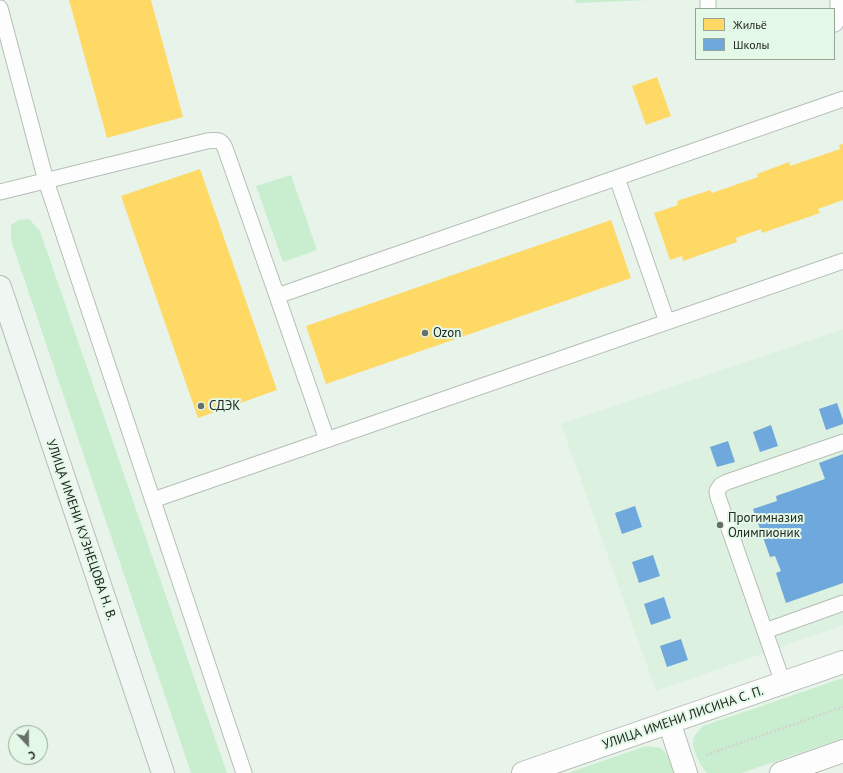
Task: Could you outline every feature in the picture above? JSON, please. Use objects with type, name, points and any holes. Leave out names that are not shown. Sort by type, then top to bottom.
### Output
[{"type":"main road","name":"УЛИЦА ИМЕНИ КУЗНЕЦОВА Н. В.","points":[[0,287],[163,773]]},
{"type":"street","name":"УЛИЦА ИМЕНИ ЛИСИНА С. П.","points":[[523,773],[843,662]]},
{"type":"street","points":[[669,722],[684,768]]},
{"type":"street","points":[[780,773],[843,751]]},
{"type":"lane","points":[[835,24],[838,20],[838,0]]},
{"type":"lane","points":[[0,8],[46,181],[244,773]]},
{"type":"lane","points":[[277,296],[843,99]]},
{"type":"lane","points":[[0,192],[207,141],[217,140],[223,143],[327,440]]},
{"type":"lane","points":[[617,178],[667,322]]},
{"type":"lane","points":[[153,500],[843,261]]},
{"type":"lane","points":[[783,683],[717,491],[721,485],[727,482],[843,442]]},
{"type":"lane","points":[[764,631],[843,604]]},
{"type":"path","points":[[684,768],[843,707]]},
{"type":"shaded area","name":"Прогимназия Олимпионик","points":[[843,329],[843,625],[656,691],[561,424]]},
{"type":"green space","points":[[575,0],[650,0],[576,3]]},
{"type":"green space","points":[[291,175],[317,250],[283,262],[256,186]]},
{"type":"green space","points":[[29,219],[40,231],[227,773],[191,773],[11,240],[11,225],[19,220]]},
{"type":"green space","points":[[843,678],[843,738],[742,773],[707,773],[701,766],[696,756],[693,741],[698,731],[703,726]]},
{"type":"green space","points":[[646,746],[661,748],[671,758],[675,773],[568,773]]},
{"type":"building: Жильё","points":[[69,0],[151,0],[183,117],[107,138]]},
{"type":"building: Жильё","points":[[657,77],[671,116],[646,125],[632,86]]},
{"type":"building: Жильё","points":[[843,144],[843,200],[818,209],[820,213],[762,233],[761,229],[736,238],[737,242],[683,261],[682,256],[670,260],[654,213],[678,205],[677,201],[710,190],[712,193],[758,177],[757,174],[789,162],[790,166],[840,149],[839,145]]},
{"type":"building: Жильё","points":[[200,169],[277,390],[198,418],[121,196]]},
{"type":"building: Жильё","points":[[611,220],[631,278],[326,384],[306,326]]},
{"type":"building: Школы","points":[[837,403],[843,424],[826,430],[819,409]]},
{"type":"building: Школы","points":[[771,425],[778,446],[760,452],[753,432]]},
{"type":"building: Школы","points":[[728,441],[735,462],[717,467],[710,447]]},
{"type":"building: Школы","points":[[843,454],[843,583],[786,603],[776,573],[781,571],[775,556],[770,557],[753,509],[777,501],[776,496],[825,479],[819,463]]},
{"type":"building: Школы","points":[[635,506],[642,527],[622,534],[615,513]]},
{"type":"building: Школы","points":[[653,555],[660,576],[639,583],[632,562]]},
{"type":"building: Школы","points":[[664,597],[671,618],[651,625],[644,604]]},
{"type":"building: Школы","points":[[681,639],[688,660],[667,667],[660,646]]},
{"type":"place","name":"Ozon","points":[[425,333]]},
{"type":"place","name":"СДЭК","points":[[201,406]]},
{"type":"place","name":"Прогимназия Олимпионик","points":[[720,525]]}]
